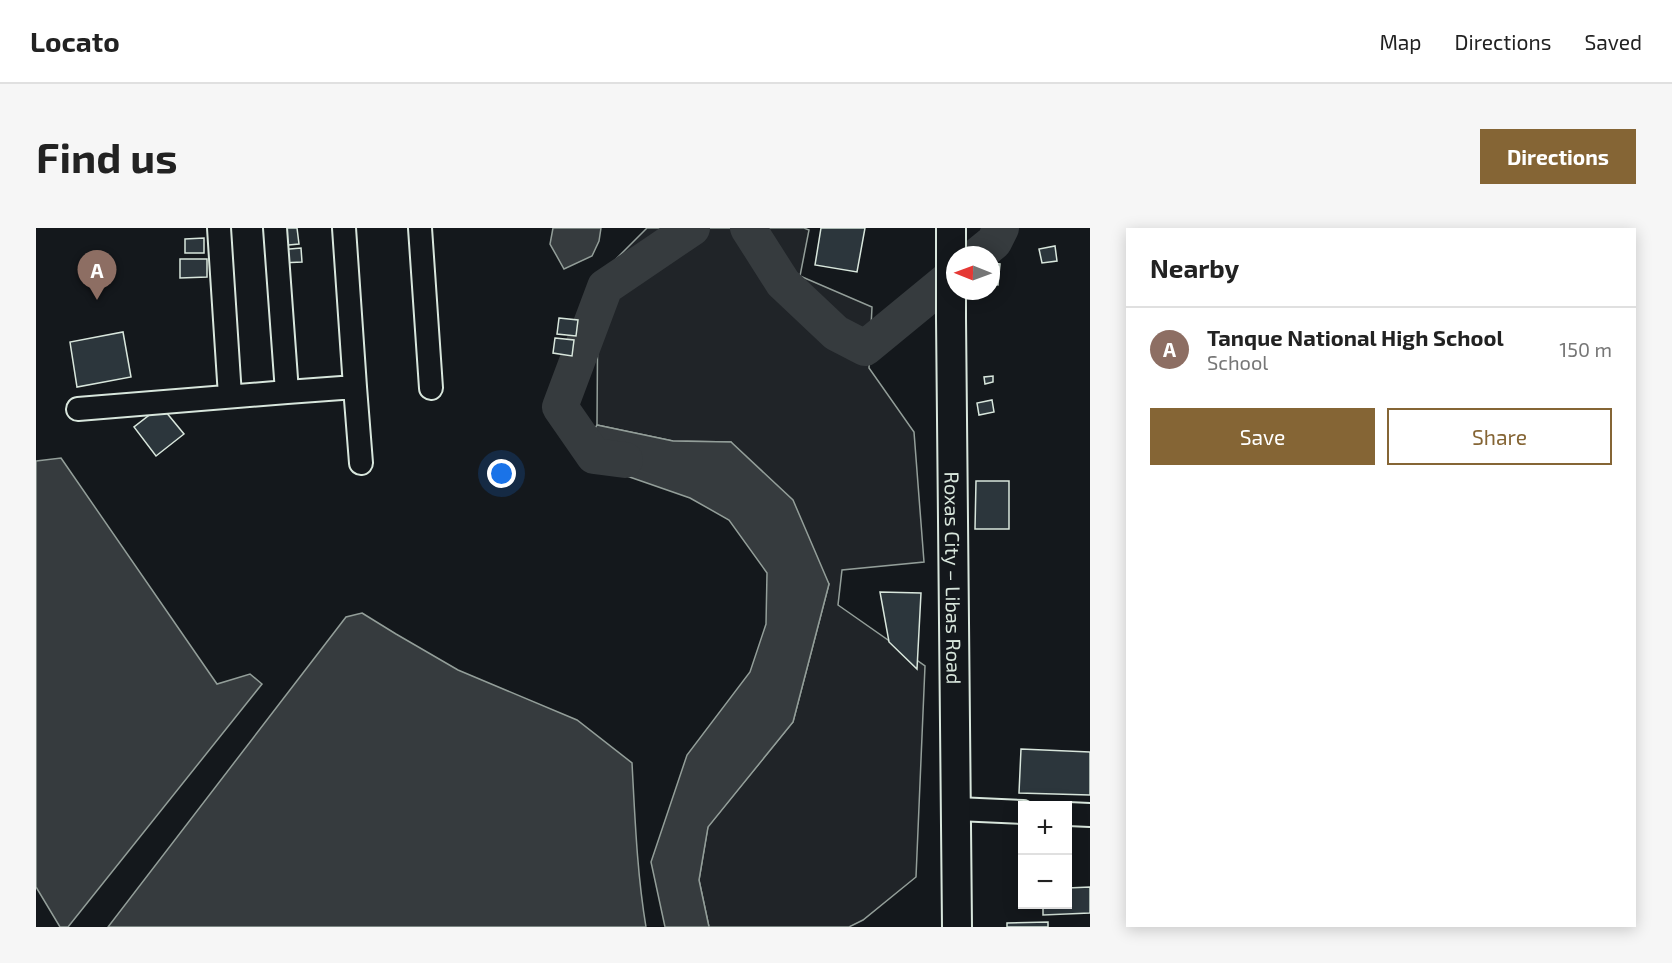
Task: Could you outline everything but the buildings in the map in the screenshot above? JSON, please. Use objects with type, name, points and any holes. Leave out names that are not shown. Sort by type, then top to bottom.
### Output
[{"type":"main road","name":"Roxas City – Libas Road","points":[[951,239],[957,927]]},
{"type":"street","points":[[219,228],[230,396]]},
{"type":"street","points":[[275,228],[286,392]]},
{"type":"street","points":[[344,228],[361,462]]},
{"type":"street","points":[[420,228],[431,388]]},
{"type":"street","points":[[78,409],[355,387]]},
{"type":"street","points":[[957,809],[1018,812]]},
{"type":"street","points":[[1072,814],[1090,815]]},
{"type":"shaded area","points":[[553,228],[601,228],[599,241],[592,256],[564,269],[550,244]]},
{"type":"shaded area","points":[[647,228],[804,228],[809,230],[800,276],[872,307],[869,368],[914,432],[924,562],[842,570],[838,605],[925,666],[916,877],[863,920],[849,927],[709,927],[699,880],[708,826],[793,722],[829,584],[731,442],[673,441],[597,425],[598,277]]},
{"type":"shaded area","points":[[597,425],[673,441],[731,442],[793,500],[829,584],[793,722],[708,827],[699,880],[709,927],[665,927],[651,862],[687,755],[750,672],[766,624],[767,573],[729,520],[690,498],[621,474],[577,454]]},
{"type":"shaded area","points":[[61,458],[217,684],[250,674],[262,684],[68,927],[60,927],[36,887],[36,461]]},
{"type":"shaded area","points":[[362,613],[458,670],[577,720],[632,763],[638,866],[646,927],[108,927],[346,617]]},
{"type":"waterway","points":[[625,460],[594,456],[560,407],[605,287],[692,228]]},
{"type":"waterway","points":[[748,228],[783,283],[836,333],[865,348],[946,281]]},
{"type":"waterway","points":[[989,246],[994,242],[1001,228]]},
{"type":"place","name":"Tanque National High School","points":[[97,300]]}]
